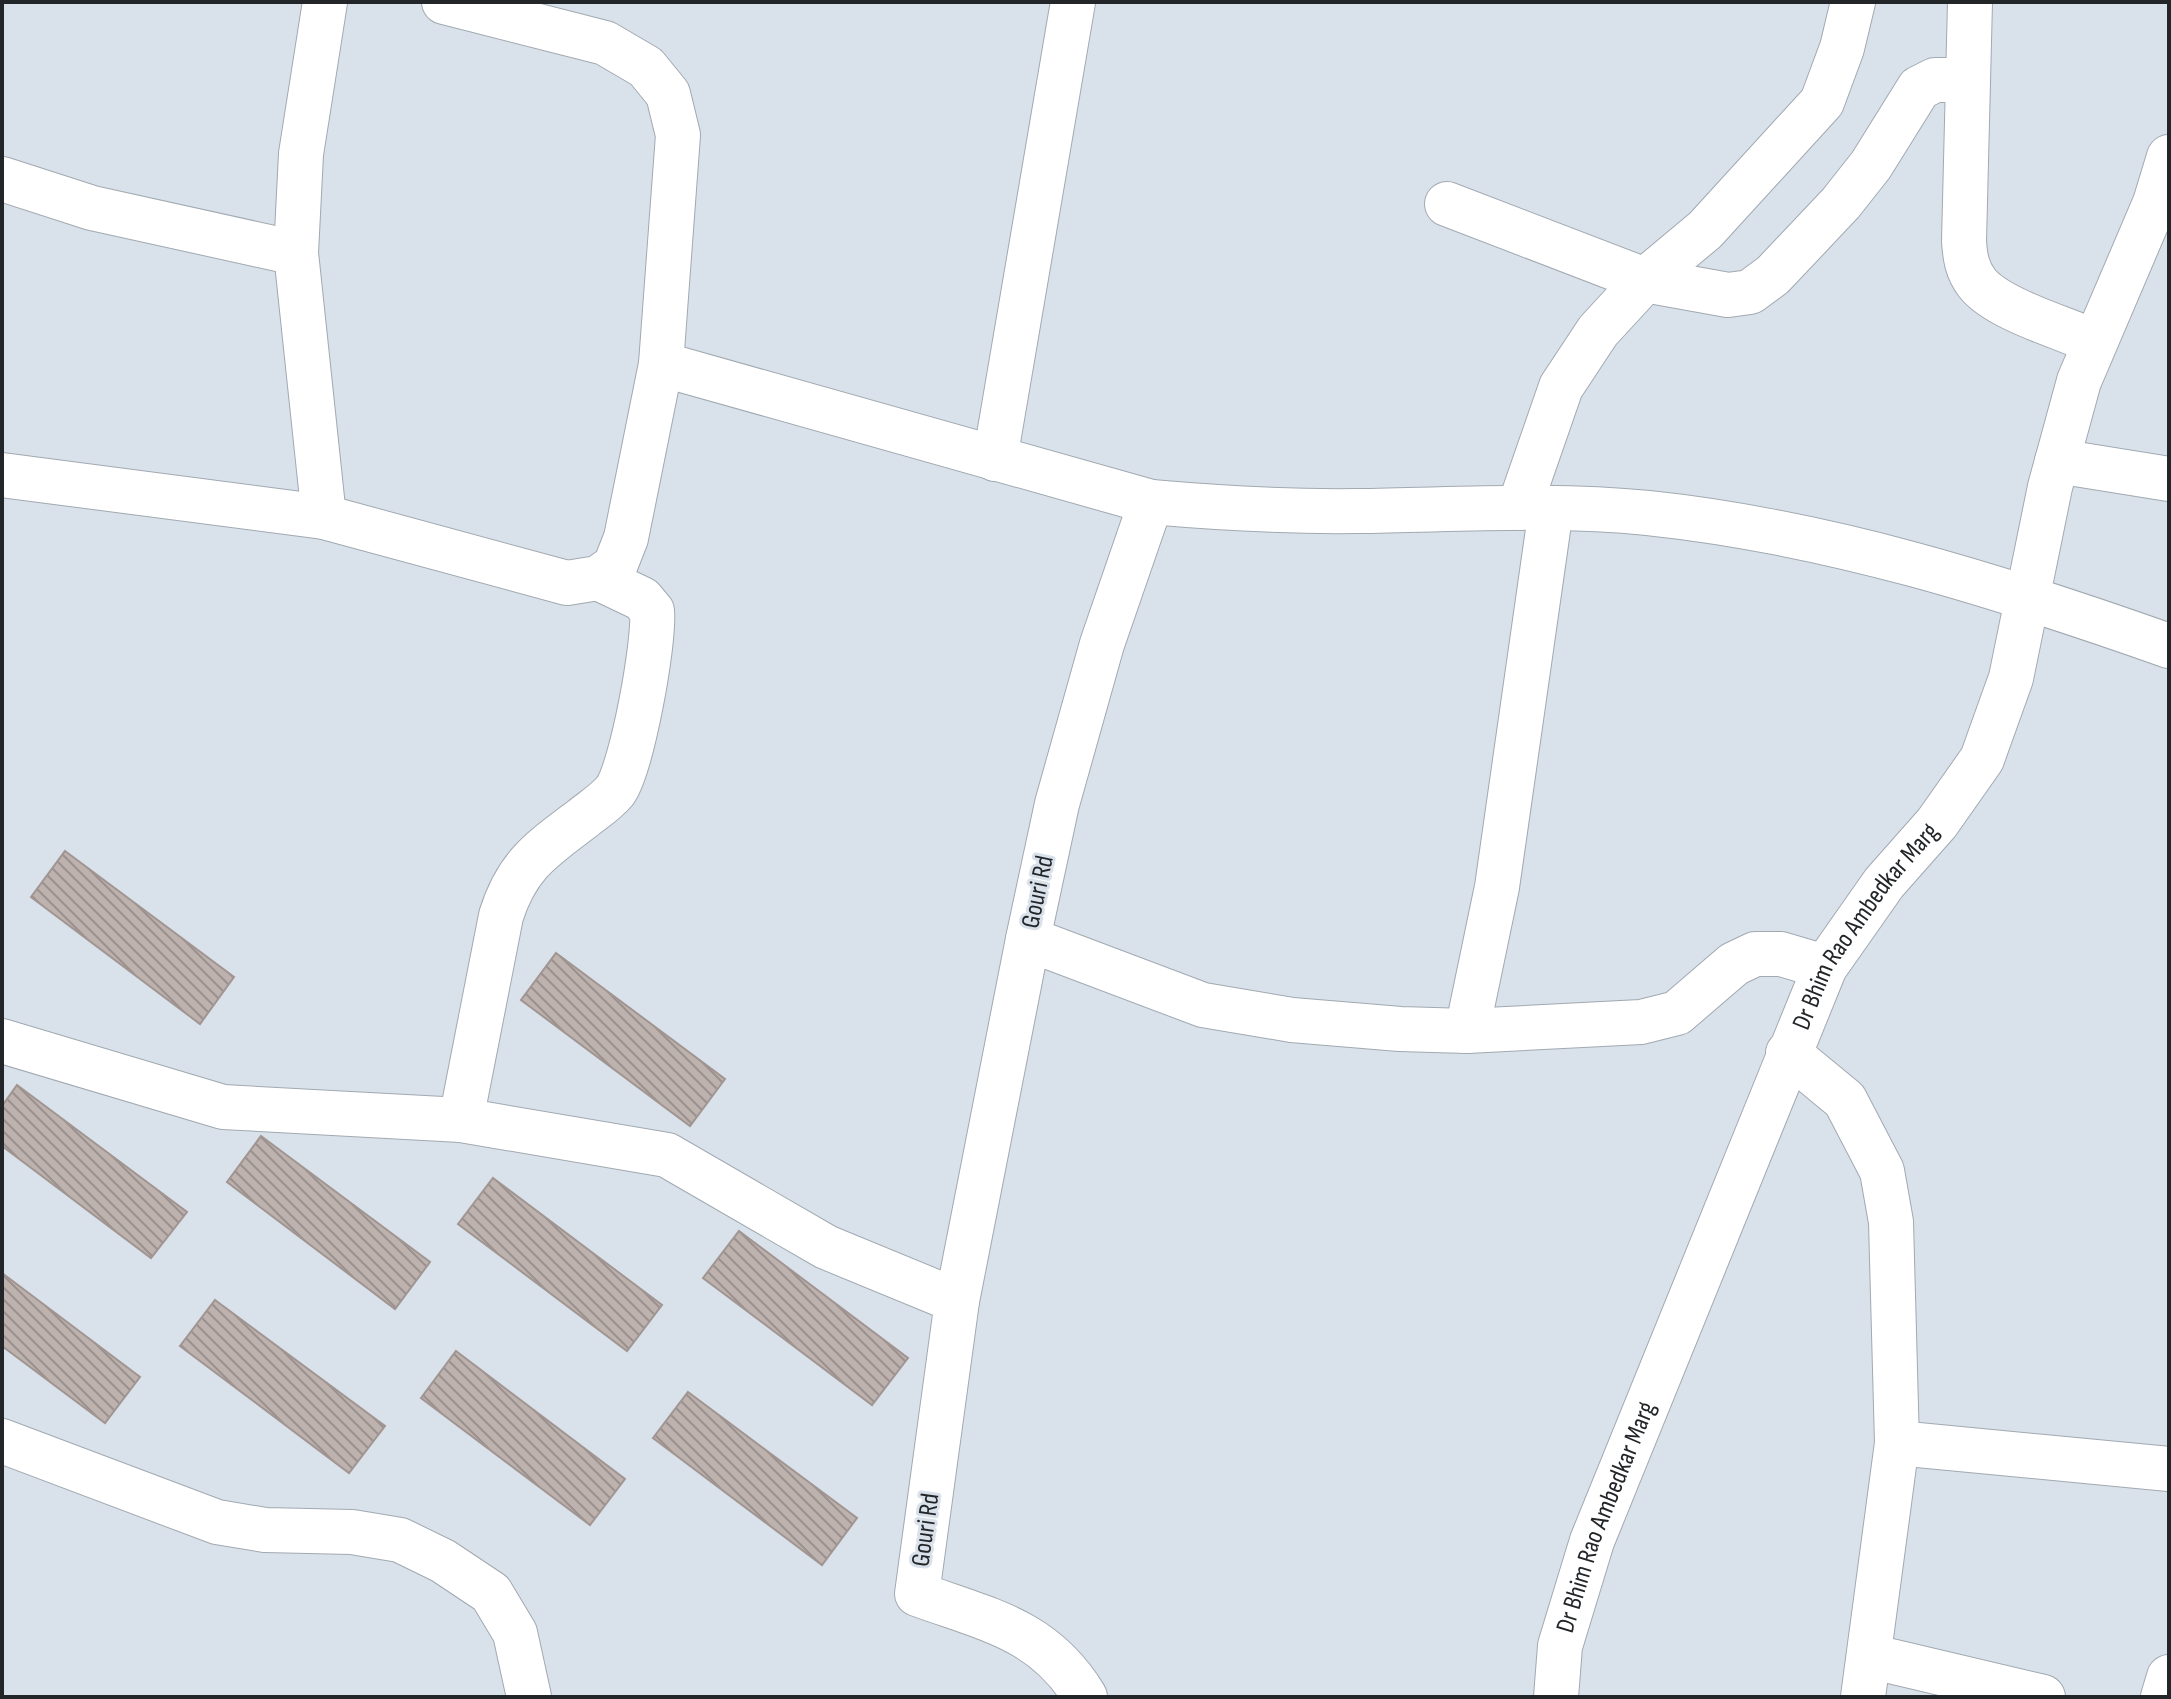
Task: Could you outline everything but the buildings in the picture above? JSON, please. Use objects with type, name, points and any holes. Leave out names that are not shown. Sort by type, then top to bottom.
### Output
[{"type":"street","points":[[324,517],[296,253],[301,154],[325,2]]},
{"type":"street","points":[[2,475],[324,517],[567,583],[598,578],[615,566],[626,538],[661,364],[678,135],[668,94],[646,67],[605,43],[444,2]]},
{"type":"street","points":[[995,459],[1073,2]]},
{"type":"street","points":[[1467,1031],[1497,887],[1535,508],[1561,387],[1598,331],[1645,280],[1705,230],[1822,102],[1842,48],[1853,2]]},
{"type":"street","points":[[1970,2],[1966,264],[1978,285],[1996,299],[2095,342]]},
{"type":"street","points":[[1447,204],[1645,280],[1728,295],[1750,292],[1773,275],[1841,203],[1871,165],[1919,88],[1935,80],[1968,80]]},
{"type":"street","name":"Dr Bhim Rao Ambedkar Marg","points":[[1556,1697],[1560,1646],[1592,1541],[1825,967],[1884,883],[1937,823],[1982,759],[2011,678],[2057,461],[2079,381],[2155,203],[2169,157]]},
{"type":"street","points":[[2,179],[92,208],[296,253]]},
{"type":"street","points":[[661,364],[1151,502],[1259,511],[1535,508],[1646,513],[1781,532],[2029,596],[2169,646]]},
{"type":"street","points":[[2057,461],[2169,479]]},
{"type":"street","name":"Gouri Rd","points":[[1085,1697],[1067,1667],[1026,1634],[917,1594],[957,1301],[1028,939],[1057,804],[1102,644],[1151,502]]},
{"type":"street","points":[[461,1120],[501,916],[510,886],[531,858],[617,789],[625,768],[650,653],[654,628],[652,611],[642,599],[598,578]]},
{"type":"street","points":[[1028,939],[1203,1005],[1292,1020],[1467,1031],[1641,1022],[1677,1013],[1734,964],[1755,954],[1781,954],[1825,967]]},
{"type":"street","points":[[7,1051],[223,1107],[461,1120],[667,1155],[826,1247],[957,1301]]},
{"type":"street","points":[[1788,1053],[1845,1100],[1882,1171],[1891,1222],[1897,1443],[1866,1676],[2043,1697]]},
{"type":"street","points":[[2,1441],[217,1522],[265,1530],[352,1532],[400,1540],[491,1593],[515,1633],[529,1697]]},
{"type":"street","points":[[1897,1443],[2169,1469]]},
{"type":"street","points":[[2163,1697],[2169,1677]]}]
